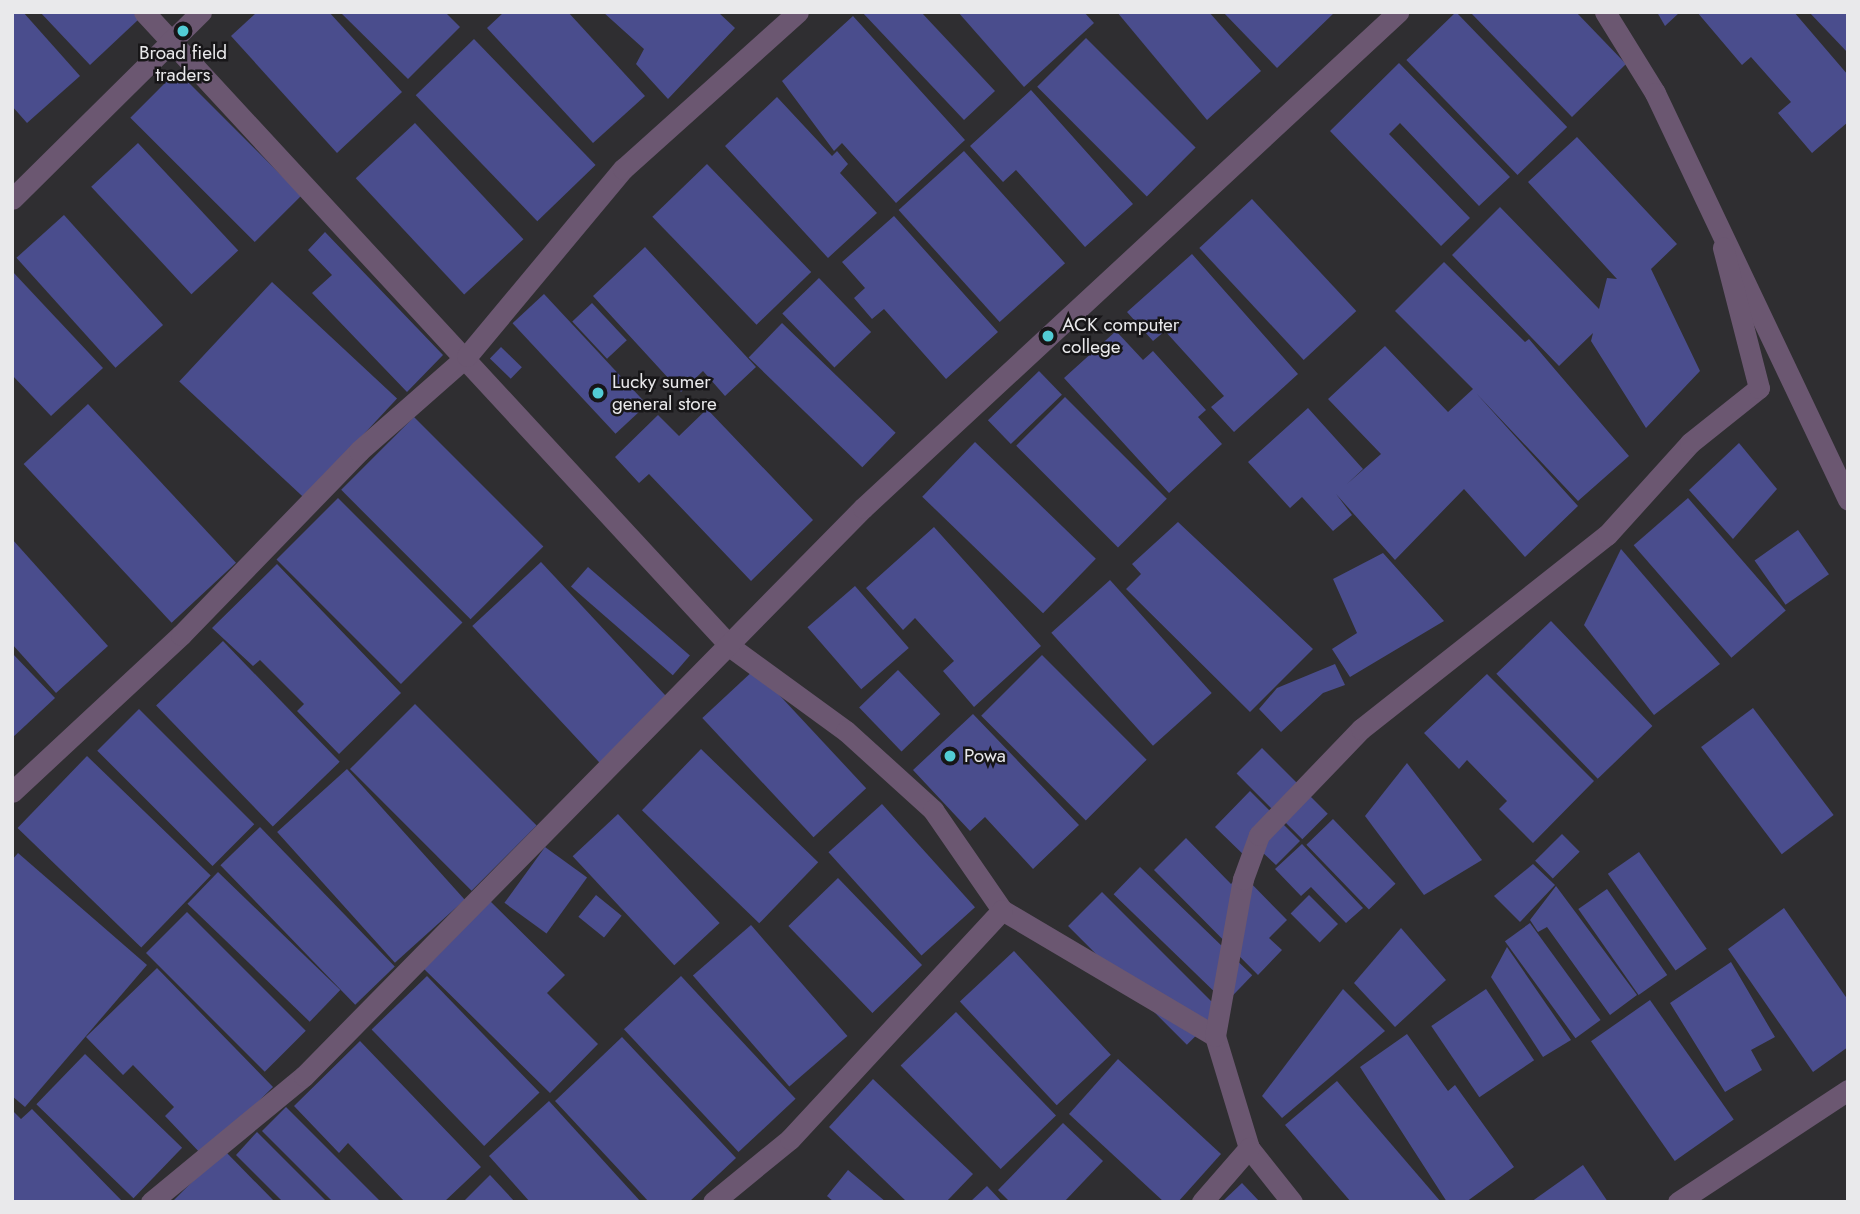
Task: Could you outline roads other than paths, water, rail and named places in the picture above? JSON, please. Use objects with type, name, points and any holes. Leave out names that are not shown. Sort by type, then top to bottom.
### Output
[{"type":"street","points":[[144,12],[467,356],[732,648],[846,731],[933,810],[1002,910],[1215,1036]]},
{"type":"street","points":[[12,198],[201,12]]},
{"type":"street","points":[[12,792],[181,635],[359,451],[467,356],[622,169],[798,12]]},
{"type":"street","points":[[151,1202],[304,1076],[732,648],[863,508],[1398,12]]},
{"type":"street","points":[[1605,12],[1655,93],[1723,248],[1848,499]]},
{"type":"street","points":[[1292,1202],[1249,1148],[1215,1036],[1243,879],[1259,835],[1362,729],[1607,535],[1690,443],[1759,388],[1723,248]]},
{"type":"street","points":[[713,1202],[790,1139],[1002,910]]},
{"type":"street","points":[[1678,1202],[1848,1090]]},
{"type":"street","points":[[1202,1202],[1249,1148]]},
{"type":"place","name":"Broad field traders","points":[[183,31]]},
{"type":"place","name":"ACK computer college","points":[[1048,336]]},
{"type":"place","name":"Lucky sumer general store","points":[[598,393]]},
{"type":"place","name":"Powa","points":[[950,756]]}]
